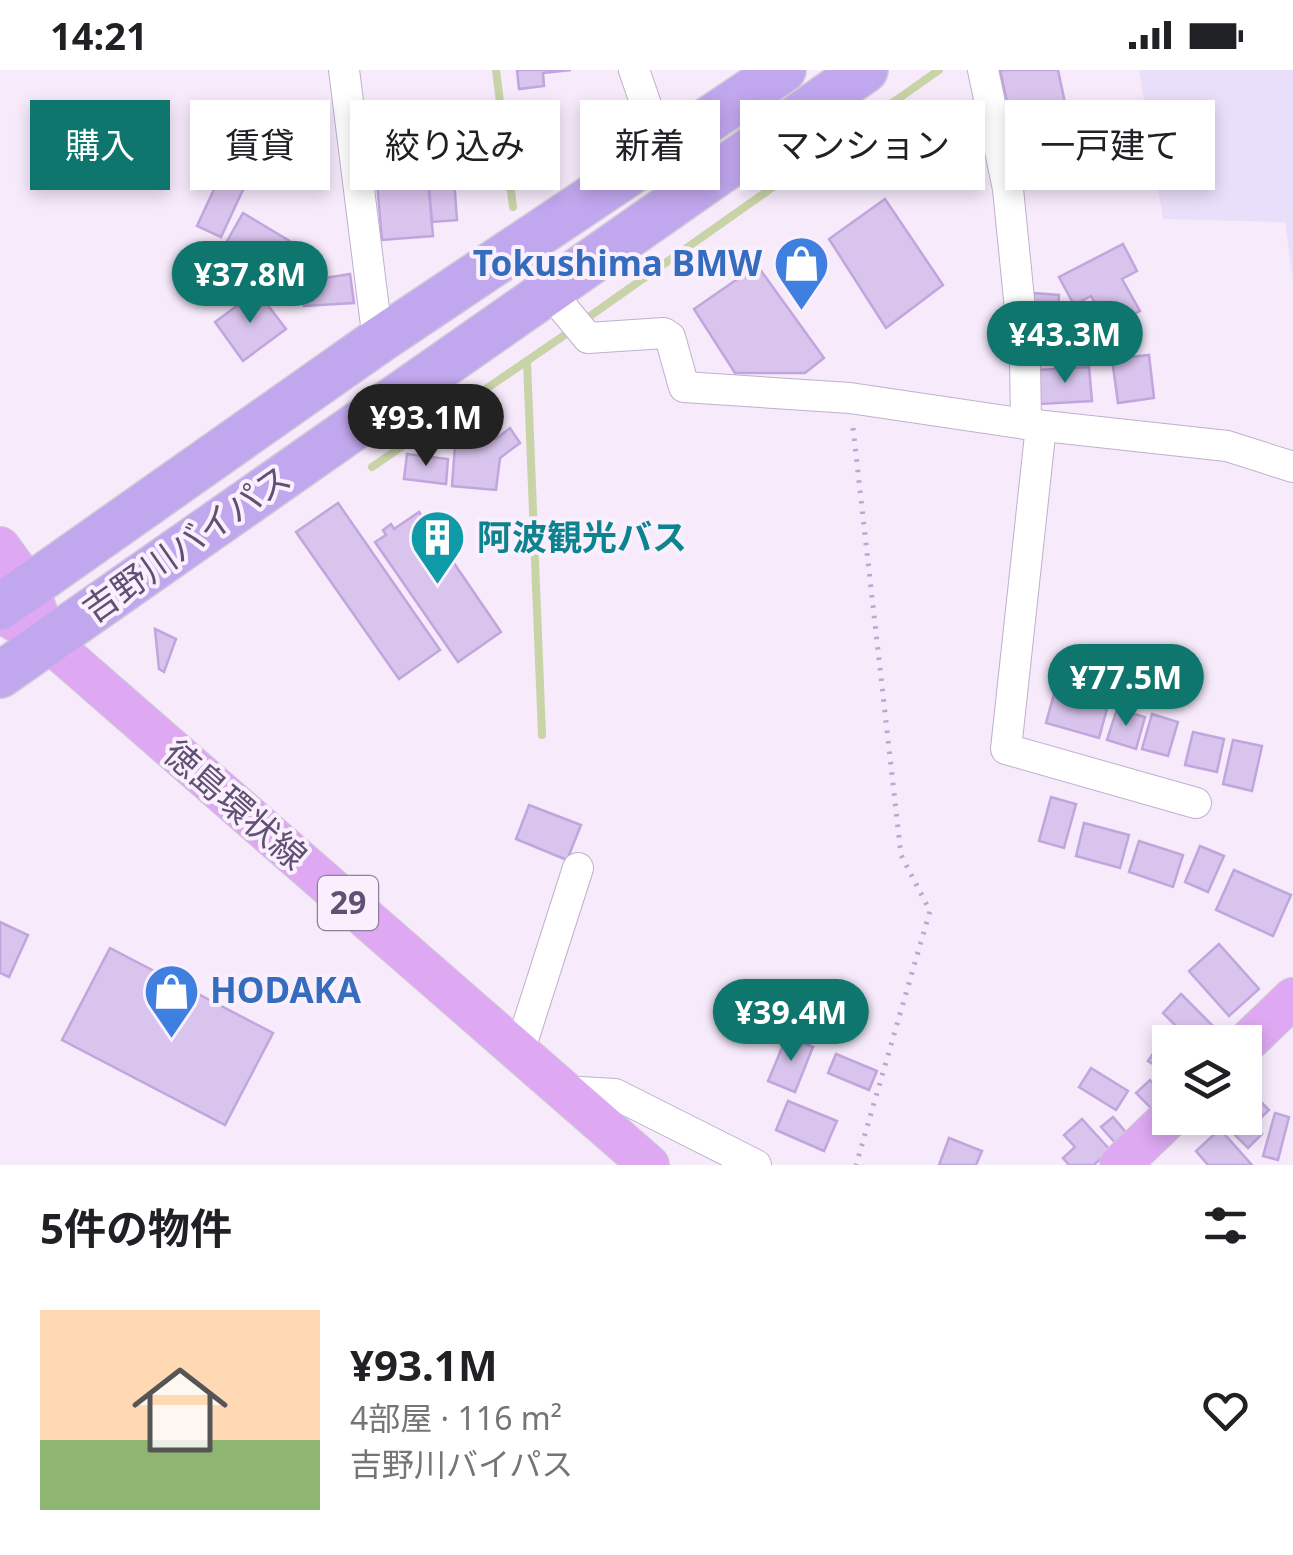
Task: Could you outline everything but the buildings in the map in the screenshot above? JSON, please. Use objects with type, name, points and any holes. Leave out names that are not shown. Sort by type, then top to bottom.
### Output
[{"type":"highway","name":"吉野川バイパス","points":[[720,112],[784,70]]},
{"type":"highway","name":"吉野川バイパス","points":[[0,675],[48,641],[569,315],[865,70]]},
{"type":"highway","name":"吉野川バイパス","points":[[10,601],[378,342],[604,190]]},
{"type":"main road","name":"徳島環状線","points":[[0,547],[10,601],[48,641],[649,1165]]},
{"type":"main road","points":[[1262,1028],[1293,998]]},
{"type":"main road","points":[[1120,1165],[1152,1134]]},
{"type":"street","points":[[344,70],[378,342]]},
{"type":"street","points":[[634,70],[644,100]]},
{"type":"street","points":[[983,70],[1008,189],[1033,425],[1006,748],[1196,803]]},
{"type":"street","points":[[569,315],[588,338],[664,333],[670,337],[684,387],[850,398],[1033,425],[1228,446],[1293,467]]},
{"type":"street","points":[[519,1052],[578,868]]},
{"type":"street","points":[[563,1091],[615,1094],[756,1165]]},
{"type":"path","points":[[850,398],[901,855],[930,911],[856,1165]]},
{"type":"shaded area","points":[[1139,70],[1293,70],[1293,279],[1285,222],[1163,219],[1158,190],[1215,190],[1215,100],[1144,100]]},
{"type":"waterway","points":[[496,70],[513,207]]},
{"type":"waterway","points":[[583,321],[939,70]]},
{"type":"waterway","points":[[372,467],[572,330]]},
{"type":"waterway","points":[[527,362],[542,735]]},
{"type":"place","name":"Tokushima BMW","points":[[801,313]]},
{"type":"place","name":"阿波観光バス","points":[[438,587]]},
{"type":"place","name":"HODAKA","points":[[171,1040]]}]
